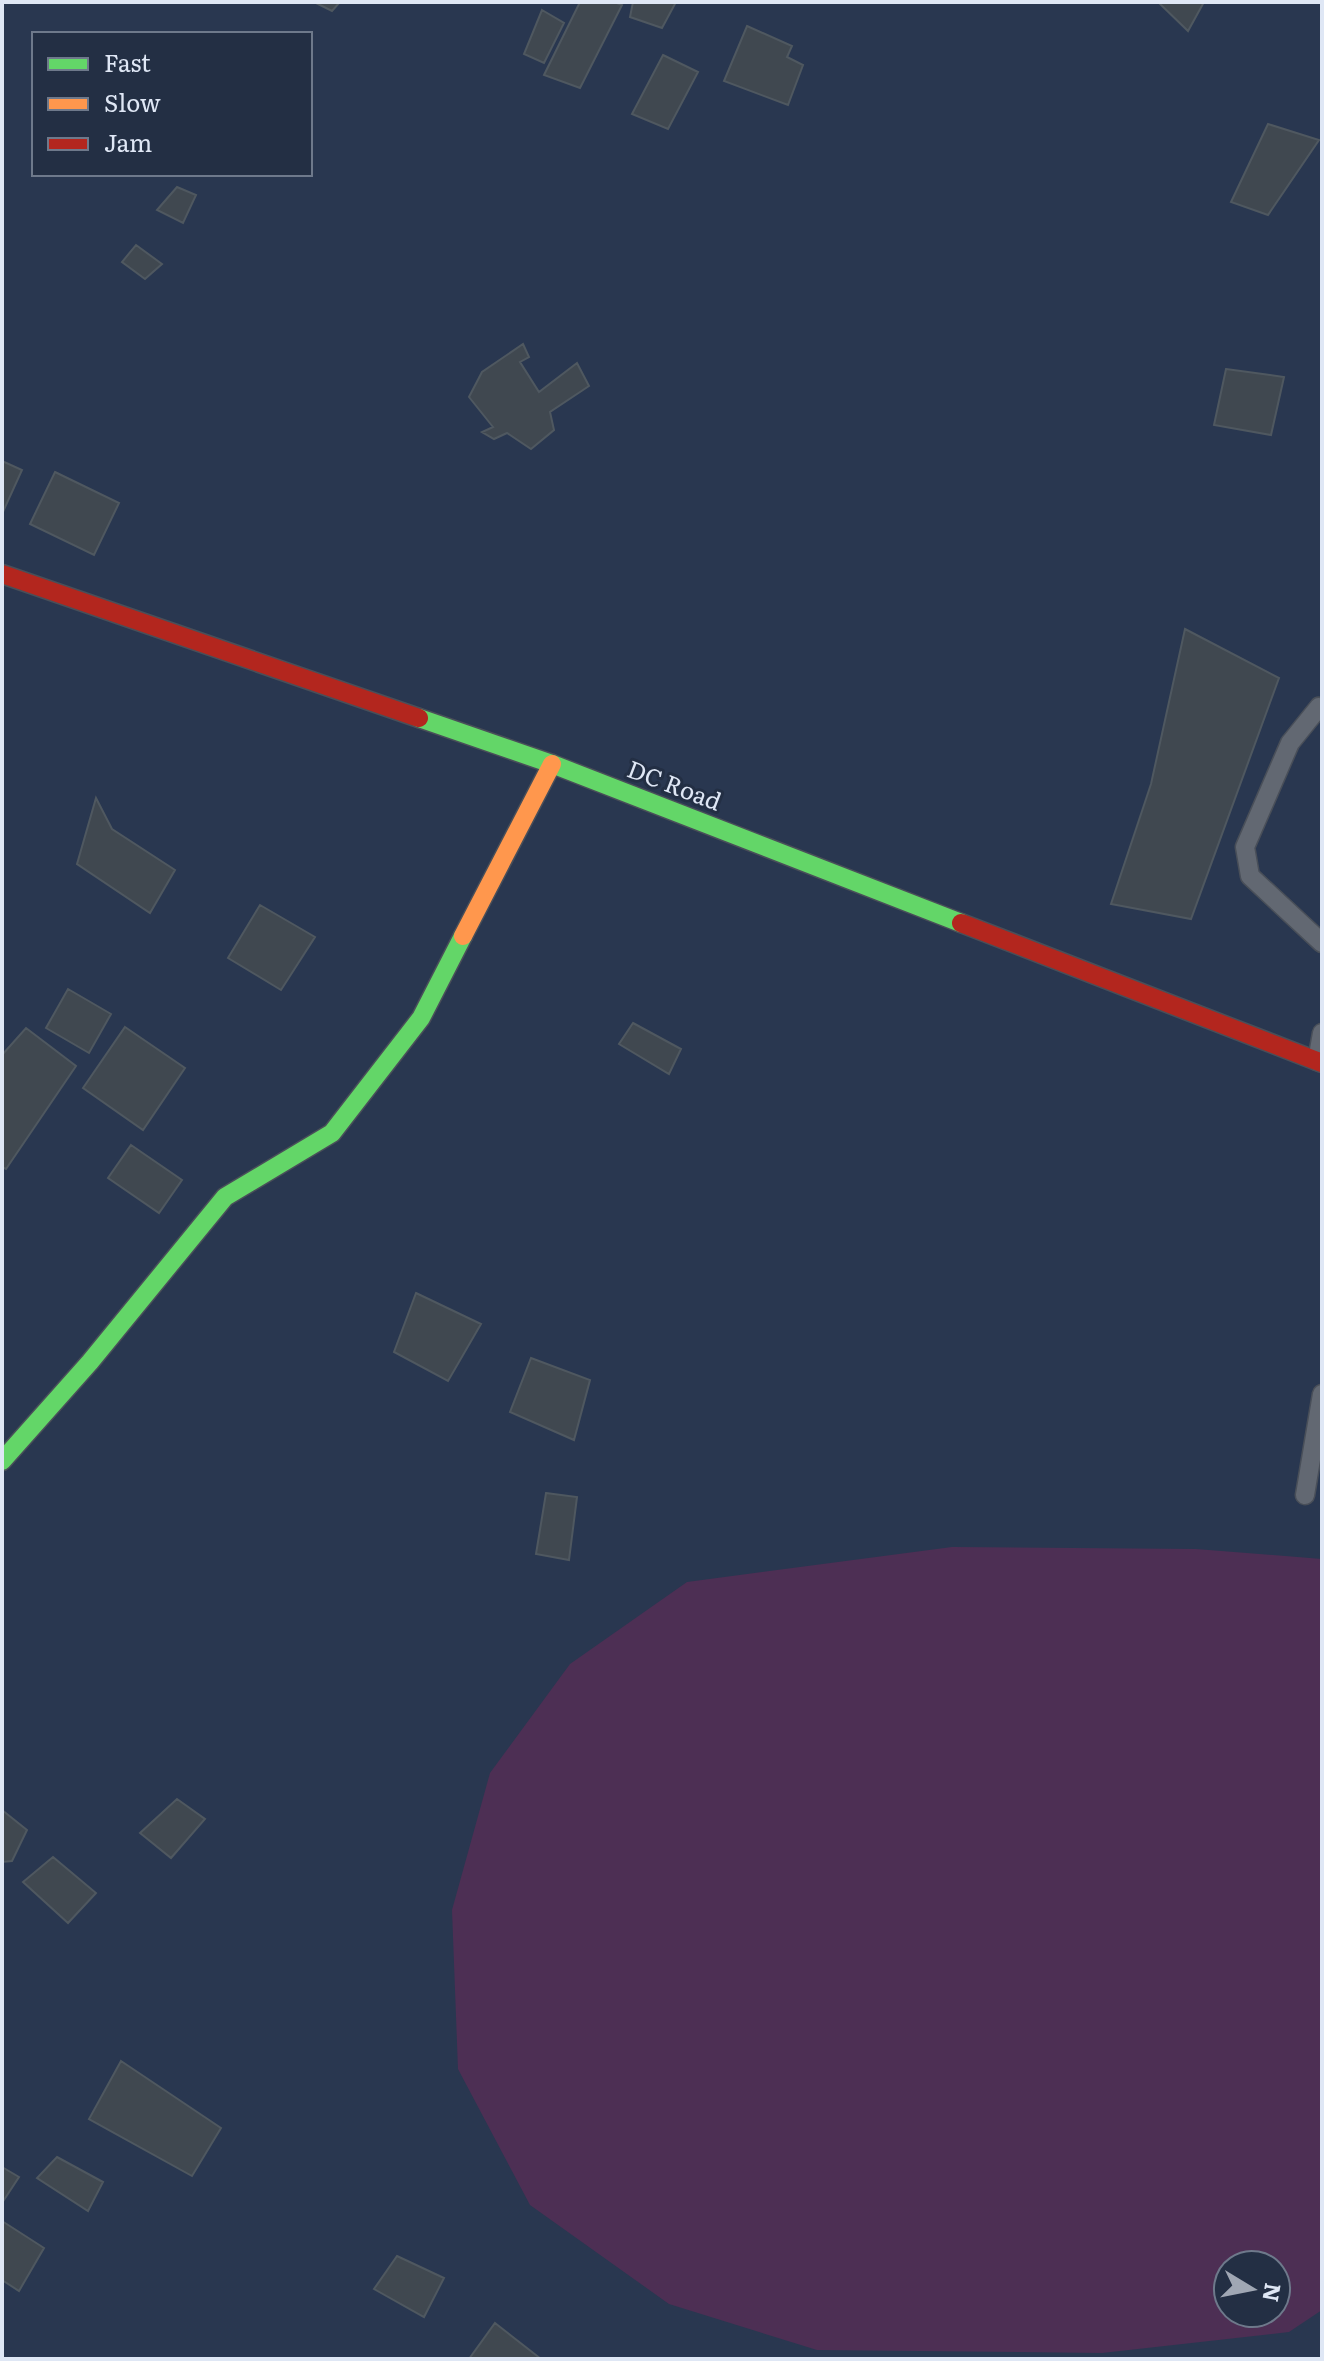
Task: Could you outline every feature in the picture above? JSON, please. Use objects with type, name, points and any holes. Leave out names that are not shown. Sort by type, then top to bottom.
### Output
[{"type":"street","name":"DC Road","points":[[2,574],[552,764],[1320,1062]]},
{"type":"street","points":[[2,1461],[90,1362],[225,1197],[332,1133],[421,1018],[552,764]]},
{"type":"lane","points":[[1322,708],[1319,707],[1290,743],[1245,847],[1250,876],[1322,943]]},
{"type":"lane","points":[[1320,1062],[1322,1033]]},
{"type":"lane","points":[[1305,1495],[1317,1456],[1322,1394]]},
{"type":"shaded area","points":[[2,2],[1322,2],[1322,2359],[2,2359]]},
{"type":"shaded area","points":[[952,1547],[1196,1549],[1322,1559],[1322,2310],[1289,2332],[1102,2353],[817,2350],[669,2304],[530,2205],[458,2069],[452,1910],[490,1773],[570,1664],[687,1582]]},
{"type":"building","points":[[314,2],[340,2],[332,11]]},
{"type":"building","points":[[580,2],[614,2],[622,5],[580,88],[544,75]]},
{"type":"building","points":[[633,2],[676,2],[662,28],[630,17]]},
{"type":"building","points":[[1158,2],[1204,2],[1188,31]]},
{"type":"building","points":[[542,10],[564,23],[544,63],[524,54]]},
{"type":"building","points":[[747,26],[792,46],[787,57],[803,65],[788,105],[724,81]]},
{"type":"building","points":[[663,55],[698,72],[668,129],[632,114]]},
{"type":"building","points":[[1268,124],[1319,140],[1268,215],[1231,202]]},
{"type":"building","points":[[177,187],[196,195],[183,223],[157,210]]},
{"type":"building","points":[[136,245],[162,264],[145,279],[122,262]]},
{"type":"building","points":[[523,344],[529,357],[520,362],[539,392],[577,363],[589,386],[550,412],[554,430],[531,449],[507,433],[494,439],[482,432],[493,427],[469,397],[482,372]]},
{"type":"building","points":[[1226,369],[1284,377],[1271,435],[1214,425]]},
{"type":"building","points":[[2,461],[22,470],[2,514]]},
{"type":"building","points":[[55,472],[119,503],[94,555],[30,524]]},
{"type":"building","points":[[1185,629],[1279,678],[1191,919],[1111,904],[1151,784]]},
{"type":"building","points":[[96,798],[112,829],[175,870],[150,913],[77,864]]},
{"type":"building","points":[[260,905],[315,937],[281,990],[228,958]]},
{"type":"building","points":[[68,989],[111,1014],[89,1053],[46,1028]]},
{"type":"building","points":[[633,1023],[681,1049],[669,1074],[619,1044]]},
{"type":"building","points":[[125,1027],[185,1068],[143,1130],[83,1088]]},
{"type":"building","points":[[26,1028],[76,1066],[6,1169],[2,1167],[2,1055]]},
{"type":"building","points":[[131,1145],[182,1180],[159,1213],[108,1178]]},
{"type":"building","points":[[416,1293],[481,1324],[448,1381],[394,1352]]},
{"type":"building","points":[[531,1358],[590,1380],[574,1440],[510,1412]]},
{"type":"building","points":[[546,1493],[577,1497],[569,1560],[536,1554]]},
{"type":"building","points":[[177,1799],[205,1819],[171,1858],[140,1833]]},
{"type":"building","points":[[2,1810],[27,1830],[12,1861],[2,1862]]},
{"type":"building","points":[[53,1857],[96,1893],[68,1923],[23,1882]]},
{"type":"building","points":[[121,2061],[221,2128],[192,2176],[89,2119]]},
{"type":"building","points":[[57,2157],[103,2182],[88,2211],[37,2178]]},
{"type":"building","points":[[2,2167],[19,2177],[2,2203]]},
{"type":"building","points":[[2,2221],[44,2248],[19,2291],[2,2280]]},
{"type":"building","points":[[397,2256],[444,2278],[424,2317],[374,2289]]},
{"type":"building","points":[[495,2323],[541,2359],[469,2359]]},
{"type":"traffic: fast","points":[[419,718],[552,764],[961,923]]},
{"type":"traffic: fast","points":[[2,1461],[90,1362],[225,1197],[332,1133],[421,1018],[463,936]]},
{"type":"traffic: slow","points":[[463,936],[552,764]]},
{"type":"traffic: jam","points":[[2,574],[419,718]]},
{"type":"traffic: jam","points":[[961,923],[1322,1063]]}]
